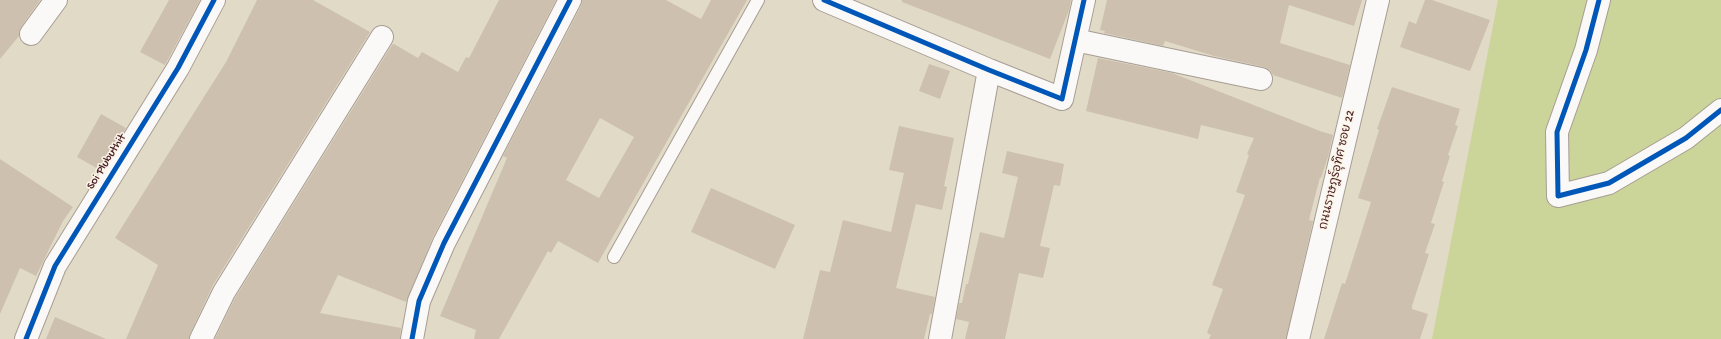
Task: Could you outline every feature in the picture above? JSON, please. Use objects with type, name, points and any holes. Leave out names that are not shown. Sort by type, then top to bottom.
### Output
[{"type":"street","points":[[31,34],[56,0]]},
{"type":"street","name":"Soi Plubuthit","points":[[26,339],[55,266],[178,68],[214,0]]},
{"type":"street","points":[[412,339],[419,302],[444,243],[570,0]]},
{"type":"street","points":[[824,0],[988,70],[1062,99],[1084,0]]},
{"type":"street","name":"ถนนราษฎร์อุทิศ ซอย 22","points":[[1298,339],[1378,0]]},
{"type":"street","points":[[1599,0],[1586,50],[1557,132],[1558,196],[1609,183],[1686,138],[1721,110]]},
{"type":"street","points":[[201,339],[224,292],[382,37]]},
{"type":"street","points":[[1075,40],[1261,79]]},
{"type":"street","points":[[940,339],[988,70]]},
{"type":"lane","points":[[614,257],[758,0]]},
{"type":"green space","points":[[1498,0],[1721,0],[1721,339],[1432,339]]},
{"type":"building","points":[[0,0],[40,0],[21,27],[19,36],[0,59]]},
{"type":"building","points":[[169,0],[200,0],[165,65],[140,52]]},
{"type":"building","points":[[257,0],[313,0],[370,32],[213,285],[189,339],[126,339],[158,265],[115,238],[226,62]]},
{"type":"building","points":[[499,0],[556,0],[433,237],[406,302],[338,275],[320,313],[401,328],[400,339],[215,339],[235,298],[392,45],[394,44],[418,58],[422,52],[458,72],[466,57],[469,58]]},
{"type":"building","points":[[582,0],[666,0],[701,19],[711,0],[747,0],[598,263],[558,241],[551,253],[548,251],[499,339],[474,339],[476,330],[440,316],[507,158],[503,156],[581,6]],"holes":[[[600,118],[634,137],[599,198],[566,180]]]},
{"type":"building","points":[[902,0],[1071,0],[1069,10],[1050,59],[902,2]]},
{"type":"building","points":[[1107,0],[1362,0],[1354,26],[1289,5],[1280,43],[1350,65],[1342,98],[1273,75],[1270,70],[1264,67],[1214,56],[1165,41],[1163,46],[1104,33],[1105,31],[1100,30]]},
{"type":"building","points":[[1425,0],[1432,0],[1490,20],[1470,71],[1400,47],[1409,21],[1416,24]]},
{"type":"building","points":[[1098,58],[1172,73],[1333,135],[1309,220],[1313,221],[1286,339],[1209,339],[1211,335],[1207,333],[1223,289],[1212,285],[1245,195],[1236,192],[1249,155],[1247,154],[1254,138],[1201,125],[1198,139],[1086,111]]},
{"type":"building","points":[[929,64],[950,71],[940,99],[919,91]]},
{"type":"building","points":[[1392,87],[1460,109],[1455,125],[1458,126],[1448,155],[1450,156],[1442,181],[1444,182],[1431,223],[1435,224],[1425,253],[1429,254],[1412,306],[1412,309],[1428,314],[1420,339],[1324,339],[1342,283],[1345,284],[1371,202],[1358,198],[1379,130],[1377,129]]},
{"type":"building","points":[[101,114],[126,128],[100,170],[77,157]]},
{"type":"building","points":[[899,126],[954,138],[944,186],[947,187],[942,210],[916,204],[896,288],[935,297],[932,314],[930,314],[924,339],[803,339],[820,270],[830,272],[843,220],[891,232],[904,173],[889,170]]},
{"type":"building","points":[[1007,151],[1064,164],[1060,186],[1054,185],[1040,246],[1050,248],[1043,278],[1019,273],[1005,339],[965,339],[969,322],[956,319],[959,303],[962,303],[966,284],[968,284],[980,232],[1004,238],[1018,177],[1002,173]]},
{"type":"building","points":[[0,159],[73,207],[63,221],[36,276],[20,268],[0,314]]},
{"type":"building","points":[[711,188],[795,225],[775,269],[691,232]]},
{"type":"building","points":[[55,317],[106,339],[46,339]]},
{"type":"cycle path","points":[[26,339],[55,266],[178,68],[214,0]]},
{"type":"cycle path","points":[[412,339],[419,301],[444,243],[570,0]]},
{"type":"cycle path","points":[[824,0],[989,70],[1062,99],[1084,0]]},
{"type":"cycle path","points":[[1599,0],[1586,50],[1557,132],[1558,196],[1609,183],[1686,138],[1721,110]]}]
